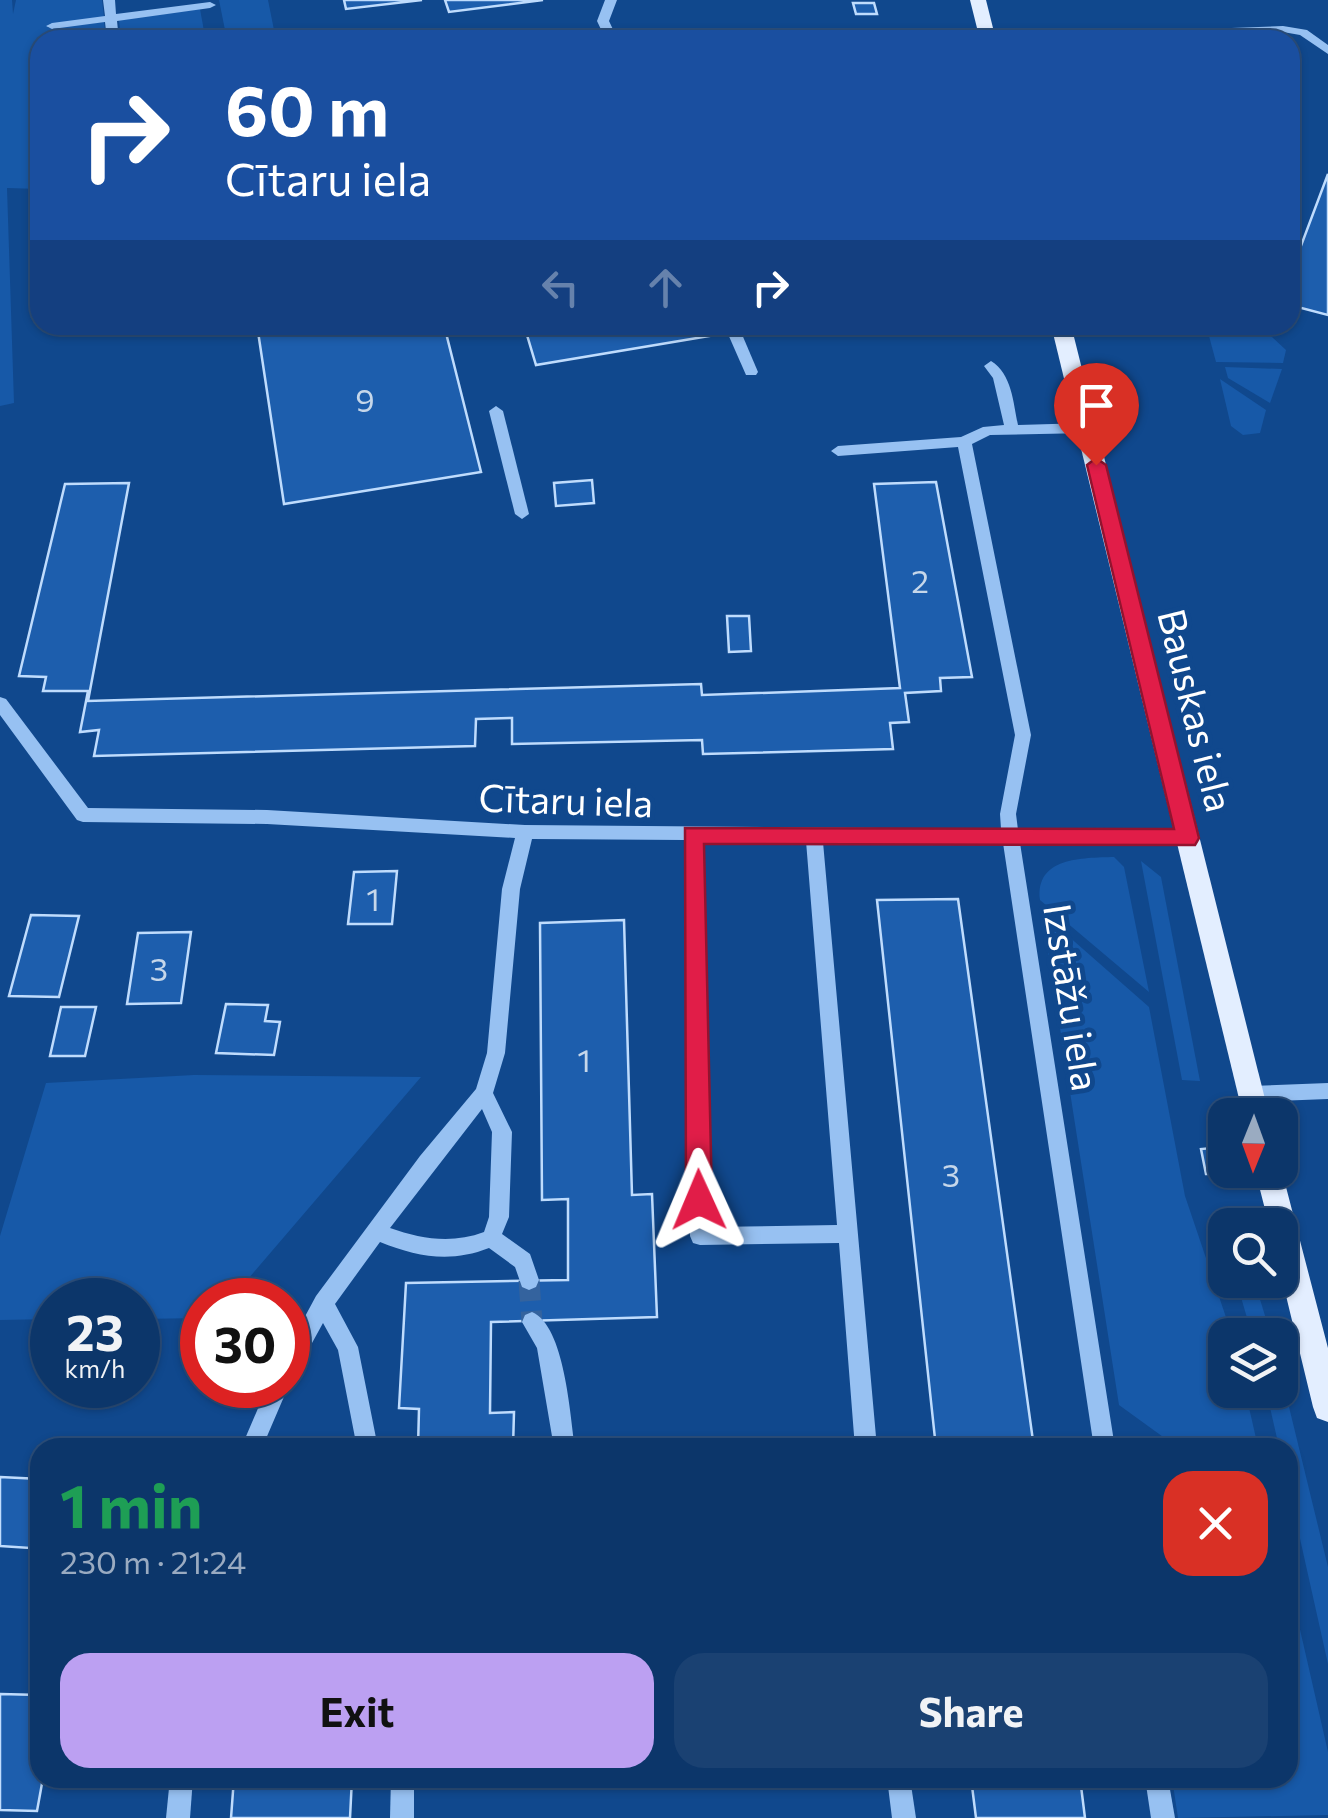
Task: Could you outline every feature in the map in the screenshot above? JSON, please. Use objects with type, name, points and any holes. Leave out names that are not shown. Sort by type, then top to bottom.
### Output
[{"type":"main road","points":[[978,0],[986,30]]},
{"type":"main road","name":"Bauskas iela","points":[[1063,335],[1252,1098]]},
{"type":"main road","points":[[1274,1188],[1326,1395]]},
{"type":"street","points":[[108,0],[112,30]]},
{"type":"street","points":[[608,30],[604,21],[611,0]]},
{"type":"street","points":[[52,26],[209,2],[215,30]]},
{"type":"street","points":[[1234,30],[1293,30]]},
{"type":"street","points":[[1300,31],[1328,50]]},
{"type":"street","points":[[735,335],[751,372]]},
{"type":"street","points":[[991,366],[1000,377],[1012,429]]},
{"type":"street","points":[[496,411],[522,514]]},
{"type":"street","points":[[838,451],[964,442],[988,430],[1088,428]]},
{"type":"street","name":"Izstāžu iela","points":[[964,442],[1023,735],[1008,814],[1104,1438]]},
{"type":"street","name":"Cītaru iela","points":[[0,704],[82,816],[267,818],[524,832],[1188,838]]},
{"type":"street","points":[[310,1328],[376,1231],[484,1093],[496,1053],[511,889],[524,832]]},
{"type":"street","points":[[693,834],[700,1236],[845,1234]]},
{"type":"street","points":[[814,834],[865,1438]]},
{"type":"street","points":[[1288,1098],[1328,1091]]},
{"type":"street","points":[[376,1231],[434,1250],[470,1248],[491,1238],[499,1217],[502,1132],[484,1093]]},
{"type":"street","points":[[491,1238],[524,1261],[529,1280]]},
{"type":"street","points":[[324,1303],[348,1347],[366,1438]]},
{"type":"street","points":[[532,1322],[548,1346],[563,1438]]},
{"type":"street","points":[[255,1438],[269,1408]]},
{"type":"street","points":[[178,1818],[181,1788]]},
{"type":"street","points":[[402,1818],[403,1788]]},
{"type":"street","points":[[900,1788],[904,1818]]},
{"type":"street","points":[[1158,1788],[1163,1818]]},
{"type":"shaded area","points":[[0,0],[12,0],[13,14],[16,0],[102,0],[104,17],[49,24],[48,28],[104,22],[105,30],[30,30],[30,189],[7,188],[14,403],[0,406]]},
{"type":"shaded area","points":[[219,0],[268,0],[274,30],[225,30]]},
{"type":"shaded area","points":[[200,9],[204,30],[120,30],[119,20]]},
{"type":"shaded area","points":[[1209,336],[1272,337],[1286,350],[1283,363],[1216,362]]},
{"type":"shaded area","points":[[1225,367],[1282,369],[1270,403],[1228,378]]},
{"type":"shaded area","points":[[1220,379],[1266,410],[1260,433],[1243,435],[1231,426]]},
{"type":"shaded area","points":[[1114,857],[1124,867],[1149,992],[1040,900],[1040,886],[1053,868],[1075,860]]},
{"type":"shaded area","points":[[1141,861],[1161,877],[1200,1081],[1182,1080]]},
{"type":"shaded area","points":[[1042,913],[1149,1007],[1185,1196],[1208,1264],[1208,1298],[1219,1298],[1226,1318],[1208,1318],[1208,1408],[1249,1408],[1256,1438],[1165,1438],[1119,1405]]},
{"type":"shaded area","points":[[194,1075],[421,1077],[249,1278],[180,1278],[180,1318],[160,1319],[160,1278],[30,1278],[30,1319],[0,1320],[0,1236],[46,1083]]},
{"type":"shaded area","points":[[1241,1298],[1260,1298],[1266,1318],[1247,1318]]},
{"type":"shaded area","points":[[1270,1408],[1289,1408],[1297,1438],[1277,1438]]},
{"type":"shaded area","points":[[1298,1444],[1328,1567],[1328,1664],[1298,1530]]},
{"type":"shaded area","points":[[1298,1621],[1328,1752],[1328,1815],[1178,1818],[1174,1788],[1298,1788]]},
{"type":"building","points":[[344,0],[422,0],[346,9]]},
{"type":"building","points":[[445,0],[543,0],[449,12]]},
{"type":"building","points":[[853,3],[874,3],[877,14],[856,14]]},
{"type":"building","points":[[1328,174],[1328,315],[1300,308],[1300,248]]},
{"type":"building","points":[[259,335],[447,335],[481,472],[284,504]]},
{"type":"building","points":[[527,335],[715,335],[536,365]]},
{"type":"building","points":[[592,480],[594,503],[556,506],[554,483]]},
{"type":"building","points":[[936,482],[972,677],[940,678],[941,691],[905,693],[909,722],[890,723],[893,749],[703,754],[702,740],[512,744],[512,718],[476,719],[475,746],[94,756],[99,730],[80,732],[88,691],[43,691],[46,677],[19,676],[65,484],[129,483],[88,701],[701,684],[702,695],[900,688],[874,484]]},
{"type":"building","points":[[727,616],[749,616],[751,651],[729,652]]},
{"type":"building","points":[[397,871],[392,924],[348,924],[354,872]]},
{"type":"building","points":[[958,899],[1033,1438],[935,1438],[877,900]]},
{"type":"building","points":[[31,915],[79,916],[59,997],[9,996]]},
{"type":"building","points":[[624,920],[632,1195],[652,1194],[657,1317],[491,1322],[490,1413],[514,1412],[513,1438],[418,1438],[419,1409],[399,1408],[406,1283],[568,1280],[568,1199],[542,1200],[540,923]]},
{"type":"building","points":[[191,932],[181,1003],[127,1004],[138,933]]},
{"type":"building","points":[[226,1004],[268,1005],[265,1021],[280,1022],[274,1055],[216,1053]]},
{"type":"building","points":[[61,1007],[96,1007],[85,1056],[50,1056]]},
{"type":"building","points":[[1208,1148],[1208,1174],[1206,1174],[1201,1149]]},
{"type":"building","points":[[0,1477],[30,1478],[30,1548],[0,1546]]},
{"type":"building","points":[[0,1694],[30,1695],[30,1788],[41,1788],[37,1811],[0,1810]]},
{"type":"building","points":[[233,1788],[352,1788],[350,1818],[231,1818]]},
{"type":"building","points":[[972,1788],[1081,1788],[1085,1818],[976,1818]]},
{"type":"tunnel","points":[[529,1280],[532,1322]]},
{"type":"route","points":[[699,1200],[693,834],[1048,840],[1188,838],[1096,465]]}]
